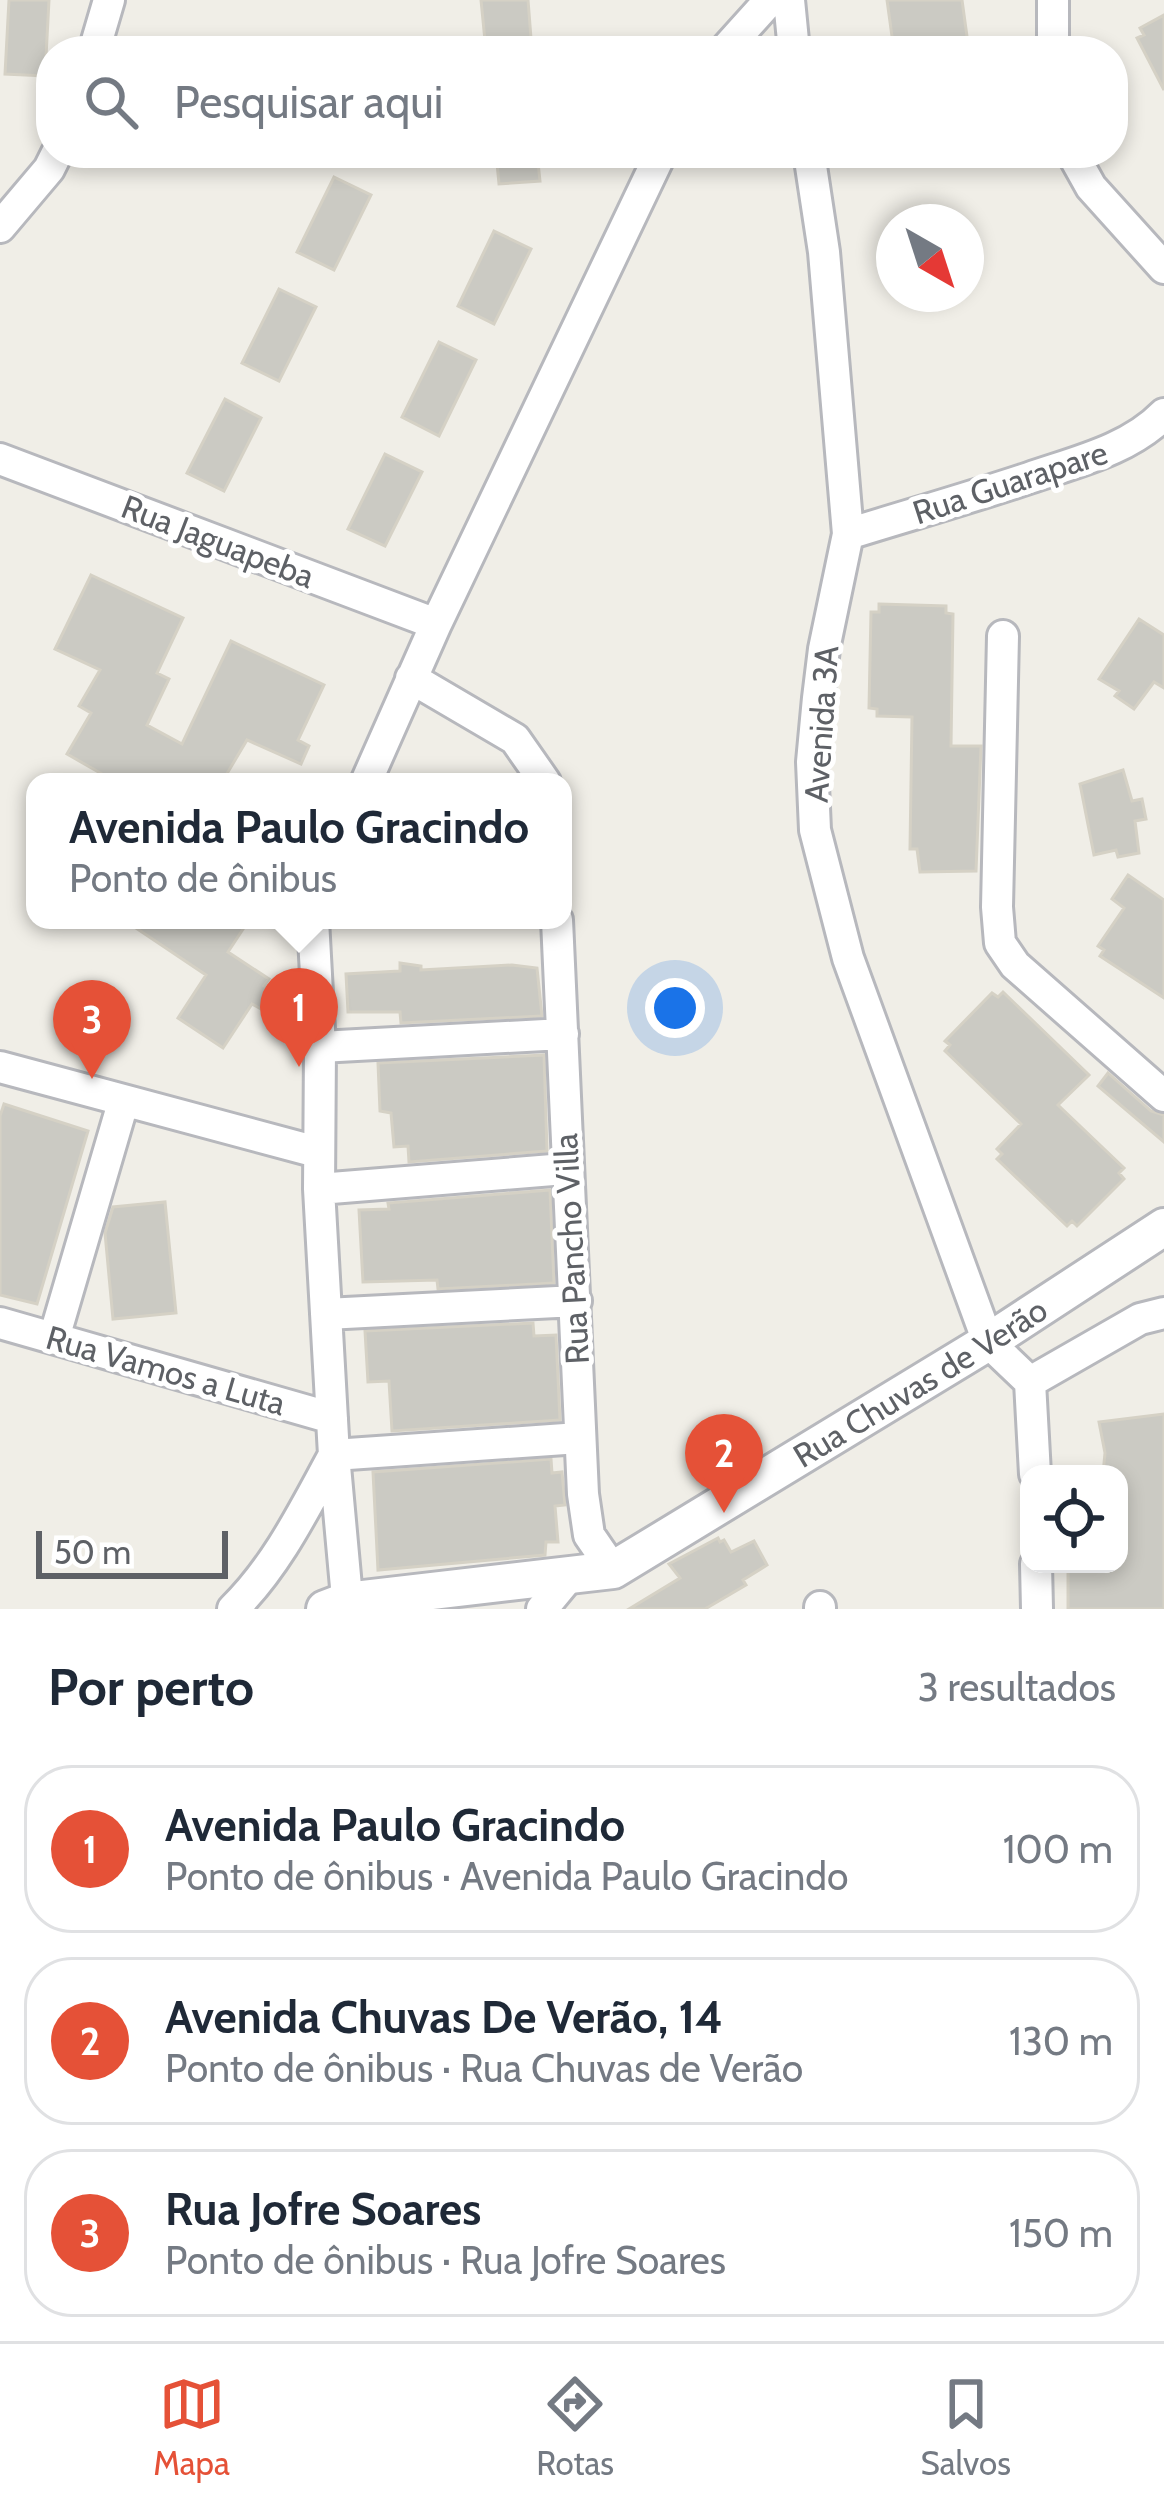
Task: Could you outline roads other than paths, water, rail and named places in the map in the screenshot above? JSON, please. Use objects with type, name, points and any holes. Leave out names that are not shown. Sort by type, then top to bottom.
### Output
[{"type":"street","points":[[98,36],[109,0]]},
{"type":"street","points":[[738,36],[770,0]]},
{"type":"street","points":[[789,0],[793,36]]},
{"type":"street","points":[[1053,0],[1053,36]]},
{"type":"street","points":[[0,227],[46,168]]},
{"type":"street","points":[[370,773],[654,168]]},
{"type":"street","name":"Avenida 3A","points":[[810,168],[824,251],[848,534],[818,698],[812,762],[815,830],[848,958],[988,1342]]},
{"type":"street","points":[[1080,168],[1091,187],[1164,268]]},
{"type":"street","name":"Rua Guarapare","points":[[848,534],[1100,453],[1151,427],[1164,414]]},
{"type":"street","name":"Rua Jaguapeba","points":[[0,459],[436,624]]},
{"type":"street","points":[[1004,636],[1000,943],[1015,964],[1164,1096]]},
{"type":"street","points":[[411,678],[515,739],[539,773]]},
{"type":"street","points":[[313,929],[320,1047],[317,1152],[340,1606],[613,1570]]},
{"type":"street","name":"Rua Pancho Villa","points":[[557,929],[579,1438],[589,1535],[613,1570]]},
{"type":"street","points":[[320,1047],[563,1034]]},
{"type":"street","points":[[0,1067],[317,1152]]},
{"type":"street","points":[[54,1338],[123,1103]]},
{"type":"street","points":[[319,1189],[565,1169]]},
{"type":"street","name":"Rua Chuvas de Verão","points":[[613,1570],[988,1342],[1164,1227]]},
{"type":"street","points":[[326,1314],[576,1301]]},
{"type":"street","points":[[1030,1382],[1140,1319],[1164,1313]]},
{"type":"street","name":"Rua Vamos a Luta","points":[[0,1323],[332,1418]]},
{"type":"street","points":[[988,1342],[1030,1382],[1035,1465]]},
{"type":"street","points":[[334,1454],[579,1438]]},
{"type":"street","points":[[233,1609],[294,1528],[334,1454]]},
{"type":"street","points":[[1036,1573],[1037,1609]]},
{"type":"street","points":[[542,1609],[571,1574]]},
{"type":"place","name":"Avenida Paulo Gracindo","points":[[299,1067]]},
{"type":"place","name":"Rua Jofre Soares","points":[[92,1079]]},
{"type":"place","name":"Avenida Chuvas De Verão, 14","points":[[724,1513]]}]
